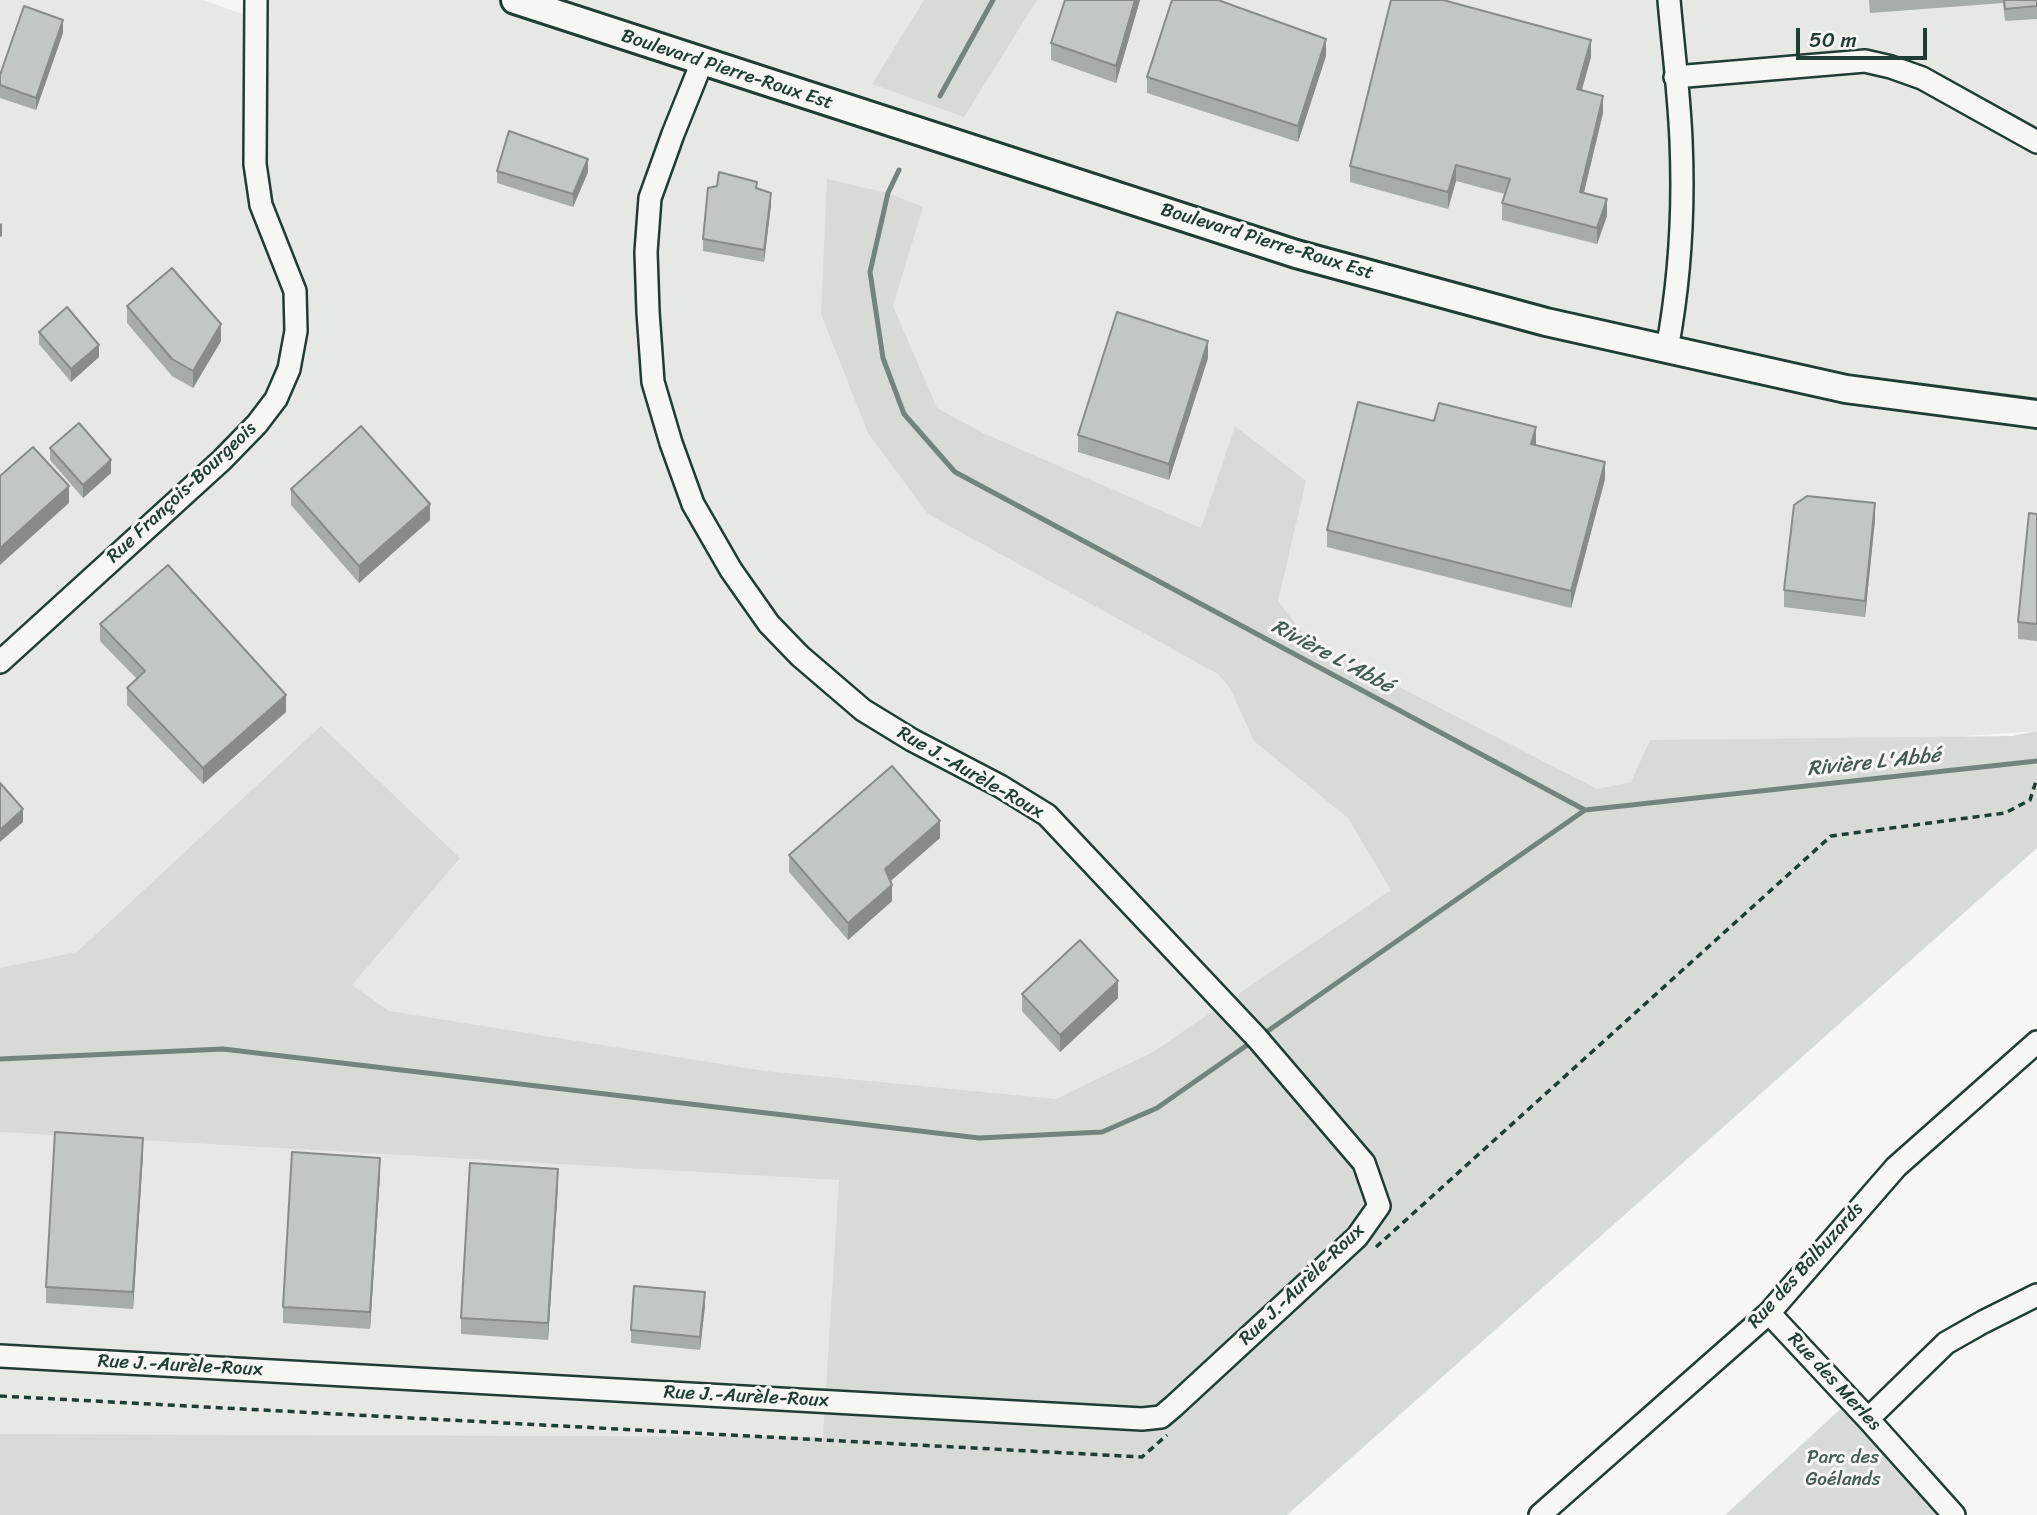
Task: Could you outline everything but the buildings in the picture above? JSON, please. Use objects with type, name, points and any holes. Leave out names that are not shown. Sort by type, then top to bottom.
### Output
[{"type":"main road","name":"Boulevard Pierre-Roux Est","points":[[514,0],[1296,254],[1546,322],[1846,389],[2037,414]]},
{"type":"street","points":[[1667,349],[1675,308],[1682,218],[1681,139],[1669,0]]},
{"type":"street","name":"Rue François-Bourgeois","points":[[0,662],[222,460],[257,424],[276,399],[289,369],[296,331],[295,291],[261,205],[255,164],[252,1]]},
{"type":"street","points":[[1675,77],[1865,61],[1922,78],[2037,142]]},
{"type":"street","name":"Rue J.-Aurèle-Roux","points":[[0,1356],[1152,1418],[1161,1417],[1174,1406],[1357,1237],[1379,1206],[1364,1163],[1257,1038],[1046,815],[1000,786],[912,740],[863,710],[800,656],[769,624],[731,570],[694,504],[671,443],[653,382],[648,312],[646,252],[650,198],[702,62]]},
{"type":"street","name":"Rue des Balbuzards","points":[[1540,1515],[1769,1312],[1896,1167],[2037,1042]]},
{"type":"street","points":[[1868,1419],[1946,1343],[2037,1295]]},
{"type":"street","name":"Rue des Merles","points":[[1769,1312],[1954,1515]]},
{"type":"path","points":[[1367,1254],[1831,836],[2006,813],[2030,800],[2037,779]]},
{"type":"path","points":[[0,1396],[1142,1457],[1173,1429]]},
{"type":"shaded area","points":[[0,0],[203,0],[265,22],[267,0],[2037,0],[2037,731],[1966,736],[1101,1515],[0,1515]]},
{"type":"green space","points":[[924,0],[1037,0],[964,117],[872,84]]},
{"type":"green space","points":[[827,179],[888,193],[923,207],[893,306],[937,408],[983,433],[1201,528],[1235,426],[1306,481],[1278,601],[1308,640],[1597,789],[1631,782],[1650,740],[2012,736],[2037,731],[2037,848],[1287,1515],[0,1515],[0,1434],[823,1437],[839,1180],[0,1132],[0,968],[77,952],[321,726],[460,858],[352,985],[389,1011],[765,1071],[1056,1099],[1153,1052],[1391,890],[1348,818],[1254,741],[1230,688],[1218,674],[928,514],[868,433],[821,314]]},
{"type":"green space","name":"Parc des Goélands","points":[[1846,1404],[1946,1515],[1725,1515]]},
{"type":"waterway","name":"Rivière L'Abbé","points":[[940,96],[993,0]]},
{"type":"waterway","name":"Rivière L'Abbé","points":[[899,170],[888,193],[870,272],[883,358],[904,414],[955,472],[1585,810],[2037,761]]},
{"type":"waterway","points":[[1262,1035],[1585,810]]},
{"type":"waterway","points":[[0,1059],[223,1049],[979,1138],[1102,1132],[1157,1108],[1253,1041]]}]
